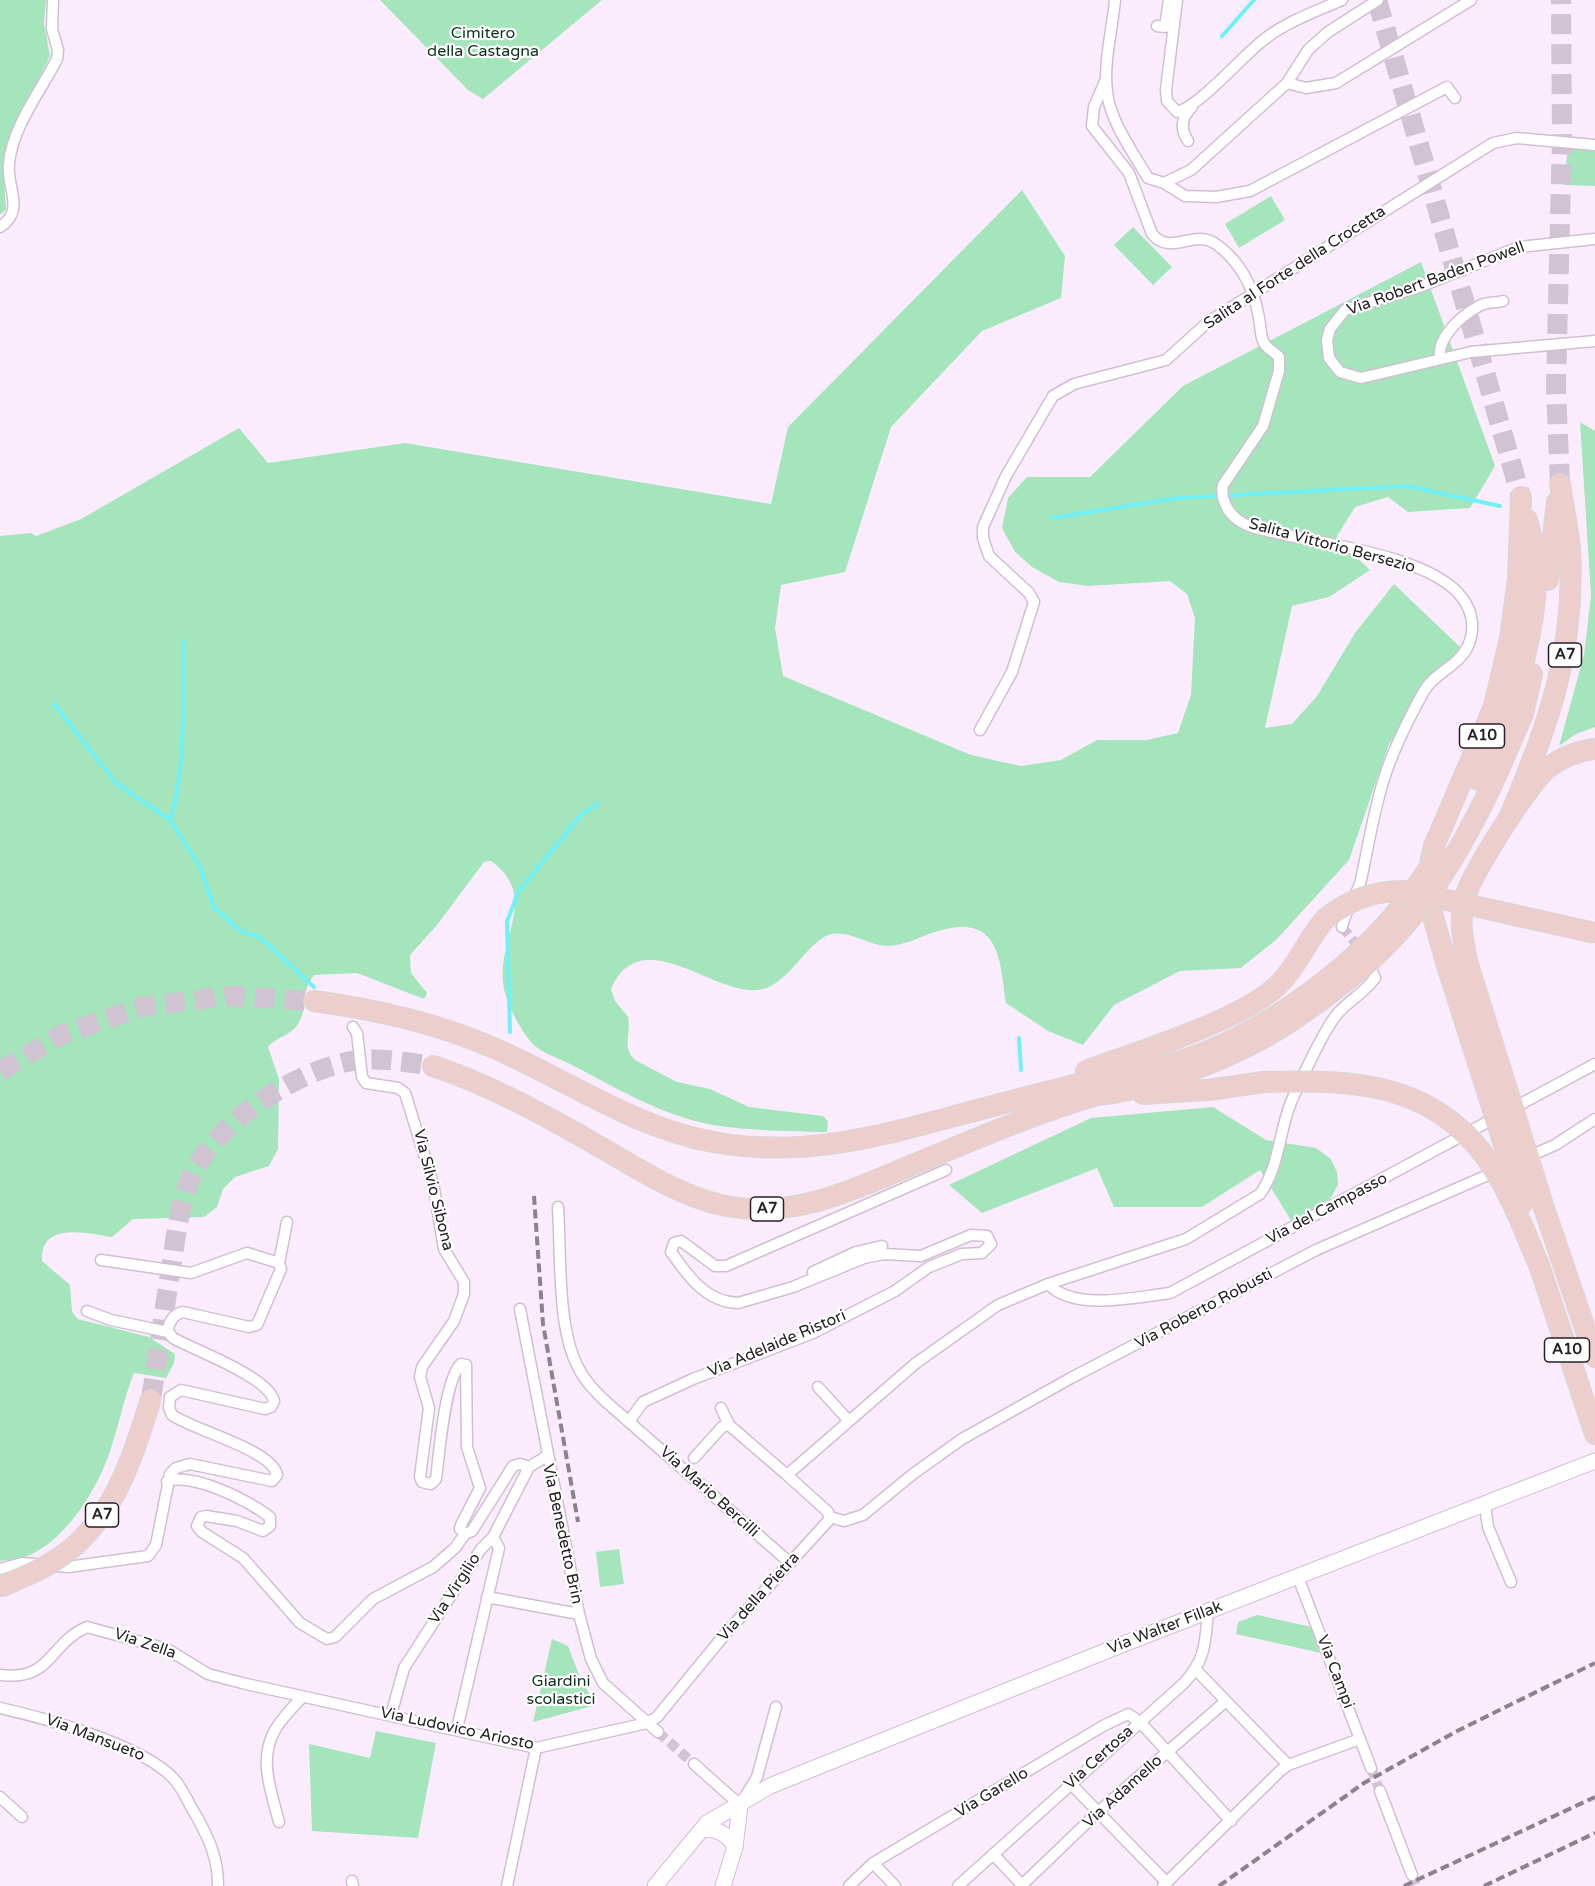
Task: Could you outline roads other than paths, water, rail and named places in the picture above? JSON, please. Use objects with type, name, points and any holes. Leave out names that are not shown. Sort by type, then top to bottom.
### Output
[{"type":"highway","name":"A7","points":[[433,1066],[468,1078],[513,1099],[678,1189],[730,1207],[762,1210],[817,1203],[848,1193],[991,1133],[1096,1095],[1113,1093],[1175,1076],[1245,1048],[1326,997],[1364,961],[1423,903],[1472,828],[1523,714],[1545,615],[1550,550],[1560,484],[1570,547],[1565,653],[1556,697],[1509,818]]},
{"type":"highway","name":"A7","points":[[314,1001],[391,1013],[454,1032],[498,1050],[600,1102],[658,1128],[712,1142],[763,1148],[827,1146],[907,1131],[1003,1103],[1171,1064],[1242,1034],[1300,998],[1343,965],[1386,923],[1438,855],[1485,766],[1509,708],[1534,615],[1536,558],[1521,497]]},
{"type":"highway","name":"A10","points":[[1521,497],[1518,579],[1510,638],[1494,706],[1434,846],[1427,877],[1432,913],[1447,966],[1521,1196],[1539,1265],[1595,1434]]},
{"type":"highway","points":[[1509,818],[1537,780],[1557,762],[1579,752],[1595,749]]},
{"type":"highway","name":"A10","points":[[1509,818],[1464,899],[1462,936],[1467,961],[1544,1208],[1595,1358]]},
{"type":"highway","name":"A7","points":[[1003,1103],[1203,1026],[1262,998],[1290,972],[1313,933],[1334,923],[1346,904],[1364,896],[1382,891],[1407,891],[1595,933]]},
{"type":"highway","name":"A10","points":[[1113,1093],[1208,1090],[1264,1082],[1332,1080],[1365,1084],[1417,1101],[1446,1118],[1473,1142],[1497,1173],[1539,1265]]},
{"type":"highway","name":"A7","points":[[0,1587],[54,1562],[92,1528],[124,1476],[151,1399]]},
{"type":"main road","name":"Via Walter Fillak","points":[[655,1886],[701,1830],[718,1815],[740,1805],[770,1786],[1595,1461]]},
{"type":"main road","points":[[723,1886],[735,1847],[740,1805]]},
{"type":"main road","points":[[701,1830],[709,1829],[724,1834],[735,1847]]},
{"type":"street","points":[[0,227],[9,221],[14,212],[14,196],[8,170],[19,131],[57,59],[58,50],[52,29],[53,0]]},
{"type":"street","points":[[1115,0],[1106,79],[1109,102],[1117,123],[1148,178],[1164,183],[1185,196],[1216,197],[1250,191],[1448,87],[1455,98]]},
{"type":"street","points":[[1157,26],[1165,27],[1169,0]]},
{"type":"street","points":[[1177,0],[1175,33],[1167,66],[1167,101],[1177,112],[1192,107]]},
{"type":"street","points":[[1188,141],[1182,131],[1183,122],[1192,107],[1229,69],[1266,37],[1342,0]]},
{"type":"street","points":[[1164,183],[1191,170],[1287,82],[1308,50],[1328,32],[1378,0]]},
{"type":"street","points":[[1287,82],[1306,88],[1336,83],[1471,0]]},
{"type":"street","name":"Salita Vittorio Bersezio","points":[[1106,79],[1092,119],[1095,130],[1129,173],[1143,214],[1158,241],[1176,245],[1197,238],[1216,245],[1238,267],[1254,294],[1263,342],[1276,353],[1280,366],[1263,426],[1223,485],[1222,496],[1227,509],[1239,521],[1256,528],[1359,549],[1415,565],[1461,596],[1473,624],[1468,646],[1454,665],[1429,683],[1392,755],[1382,784],[1360,884],[1334,923]]},
{"type":"street","name":"Salita al Forte della Crocetta","points":[[980,730],[1012,672],[1034,602],[1029,593],[989,556],[983,538],[983,527],[1006,476],[1037,427],[1053,396],[1074,384],[1166,360],[1208,322],[1493,143],[1517,138],[1595,145]]},
{"type":"street","name":"Via Robert Baden Powell","points":[[1595,239],[1547,242],[1506,252],[1422,286],[1349,308],[1336,318],[1328,334],[1328,352],[1331,363],[1340,372],[1356,378],[1471,352],[1595,341]]},
{"type":"street","points":[[1440,358],[1440,343],[1460,322],[1479,306],[1503,302]]},
{"type":"street","points":[[787,1475],[916,1363],[998,1305],[1048,1284],[1186,1239],[1260,1194],[1274,1164],[1290,1104],[1328,1029],[1337,1014],[1375,978],[1364,961]]},
{"type":"street","name":"Via Silvio Sibona","points":[[353,1027],[357,1033],[362,1077],[366,1083],[398,1088],[405,1093],[434,1184],[444,1249],[464,1282],[464,1294],[454,1321],[422,1367],[420,1377],[429,1408],[420,1477],[427,1484],[431,1484],[436,1479],[446,1405],[454,1372],[461,1364],[466,1365],[467,1448],[480,1488],[461,1525],[460,1529],[465,1534]]},
{"type":"street","name":"Via del Campasso","points":[[1048,1284],[1059,1293],[1095,1301],[1170,1293],[1595,1064]]},
{"type":"street","name":"Via Roberto Robusti","points":[[830,1517],[844,1521],[863,1515],[913,1474],[962,1439],[1071,1378],[1316,1250],[1555,1145],[1595,1119]]},
{"type":"street","name":"Via Adelaide Ristori","points":[[882,1246],[856,1252],[769,1292],[738,1303],[713,1296],[693,1281],[671,1252],[671,1247],[681,1241],[715,1266],[726,1266],[946,1170]]},
{"type":"street","points":[[558,1207],[565,1332],[572,1355],[587,1383],[630,1420]]},
{"type":"street","points":[[168,1332],[174,1317],[183,1312],[249,1327],[257,1325],[281,1269],[279,1263],[287,1222]]},
{"type":"street","name":"Via Adelaide Ristori","points":[[630,1420],[643,1402],[693,1379],[813,1333],[895,1291],[929,1267],[962,1254],[982,1253],[991,1244],[987,1236],[971,1235],[921,1256],[884,1254],[864,1258],[793,1287],[769,1292]]},
{"type":"street","points":[[101,1260],[191,1273],[247,1253],[279,1263]]},
{"type":"street","name":"Via Benedetto Brin","points":[[520,1309],[579,1614],[597,1673],[603,1683],[658,1732]]},
{"type":"street","points":[[0,1569],[22,1563],[68,1567],[148,1556],[156,1545],[167,1481],[176,1468],[189,1464],[272,1480],[277,1475],[275,1468],[259,1455],[172,1414],[169,1408],[170,1397],[181,1390],[265,1409],[271,1407],[274,1401],[268,1390],[243,1372],[183,1344],[168,1332],[111,1320],[87,1311]]},
{"type":"street","points":[[818,1387],[848,1420]]},
{"type":"street","points":[[721,1408],[729,1425],[828,1512],[830,1517]]},
{"type":"street","name":"Via Mario Bercilli","points":[[630,1420],[789,1562]]},
{"type":"street","points":[[694,1458],[722,1427],[729,1425]]},
{"type":"street","points":[[167,1481],[182,1479],[220,1490],[249,1502],[270,1517],[270,1526],[263,1531],[237,1521],[206,1516],[201,1517],[197,1526],[202,1532],[243,1558],[300,1623],[327,1639],[335,1636],[373,1599],[443,1559],[465,1534],[472,1531],[513,1467],[520,1464],[529,1467],[547,1456]]},
{"type":"street","name":"Via Virgilio","points":[[391,1716],[404,1668],[481,1549],[493,1537],[529,1467]]},
{"type":"street","points":[[1485,1504],[1488,1527],[1511,1582]]},
{"type":"street","name":"Via della Pietra","points":[[647,1723],[657,1717],[830,1517]]},
{"type":"street","points":[[457,1729],[499,1548],[493,1537]]},
{"type":"street","name":"Via Campi","points":[[1298,1577],[1371,1768]]},
{"type":"street","points":[[487,1597],[579,1614]]},
{"type":"street","name":"Via Certosa","points":[[958,1886],[1196,1670],[1205,1650],[1208,1612]]},
{"type":"street","name":"Via Zella","points":[[0,1675],[29,1675],[42,1666],[71,1636],[87,1627],[167,1649],[208,1674],[302,1696]]},
{"type":"street","points":[[1196,1670],[1288,1765]]},
{"type":"street","points":[[279,1822],[267,1769],[267,1749],[278,1725],[302,1696]]},
{"type":"street","name":"Via Ludovico Ariosto","points":[[302,1696],[536,1748],[647,1723]]},
{"type":"street","name":"Via Adamello","points":[[1022,1886],[1098,1812],[1226,1701]]},
{"type":"street","points":[[694,1764],[740,1805],[757,1777],[776,1707]]},
{"type":"street","name":"Via Mansueto","points":[[0,1708],[34,1715],[153,1761],[176,1781],[213,1845],[218,1868],[218,1886]]},
{"type":"street","name":"Via Garello","points":[[849,1886],[873,1863],[1103,1726],[1128,1714],[1140,1722]]},
{"type":"street","points":[[1140,1722],[1166,1753],[1231,1821]]},
{"type":"street","points":[[1071,1784],[1165,1884],[1288,1765],[1360,1739]]},
{"type":"street","points":[[507,1886],[536,1748]]},
{"type":"street","points":[[1380,1791],[1412,1875]]},
{"type":"street","points":[[0,1797],[22,1817]]},
{"type":"street","points":[[993,1854],[1022,1886]]},
{"type":"street","points":[[873,1863],[895,1886]]},
{"type":"waterway","points":[[1222,36],[1254,0]]},
{"type":"waterway","points":[[1052,518],[1177,498],[1407,486],[1500,506]]},
{"type":"waterway","points":[[184,641],[181,755],[179,778],[170,820],[199,865],[214,907],[242,932],[259,936],[314,987]]},
{"type":"waterway","points":[[54,704],[116,783],[170,820]]},
{"type":"waterway","points":[[510,1032],[507,922],[518,892],[580,816],[598,803]]},
{"type":"waterway","points":[[1019,1038],[1021,1070]]},
{"type":"tunnel","points":[[1377,0],[1521,497]]},
{"type":"tunnel","points":[[1560,484],[1556,387],[1562,136],[1561,0]]},
{"type":"tunnel","points":[[1342,927],[1363,952]]},
{"type":"tunnel","points":[[0,1071],[63,1034],[141,1007],[227,996],[314,1001]]},
{"type":"tunnel","points":[[151,1399],[176,1232],[184,1197],[192,1175],[204,1155],[220,1136],[239,1118],[283,1087],[330,1067],[352,1061],[372,1060],[433,1066]]},
{"type":"tunnel","points":[[658,1732],[694,1764]]},
{"type":"tunnel","points":[[1371,1768],[1380,1791]]},
{"type":"tunnel","points":[[1412,1875],[1416,1886]]},
{"type":"railway","points":[[534,1196],[543,1324],[578,1522]]},
{"type":"railway","points":[[1219,1886],[1364,1783],[1457,1731],[1595,1663]]},
{"type":"railway","points":[[1404,1886],[1595,1797]]},
{"type":"railway","points":[[1484,1886],[1595,1833]]},
{"type":"park label","name":"Cimitero della Castagna","points":[[483,43]]},
{"type":"park label","name":"Giardini scolastici","points":[[561,1691]]}]
